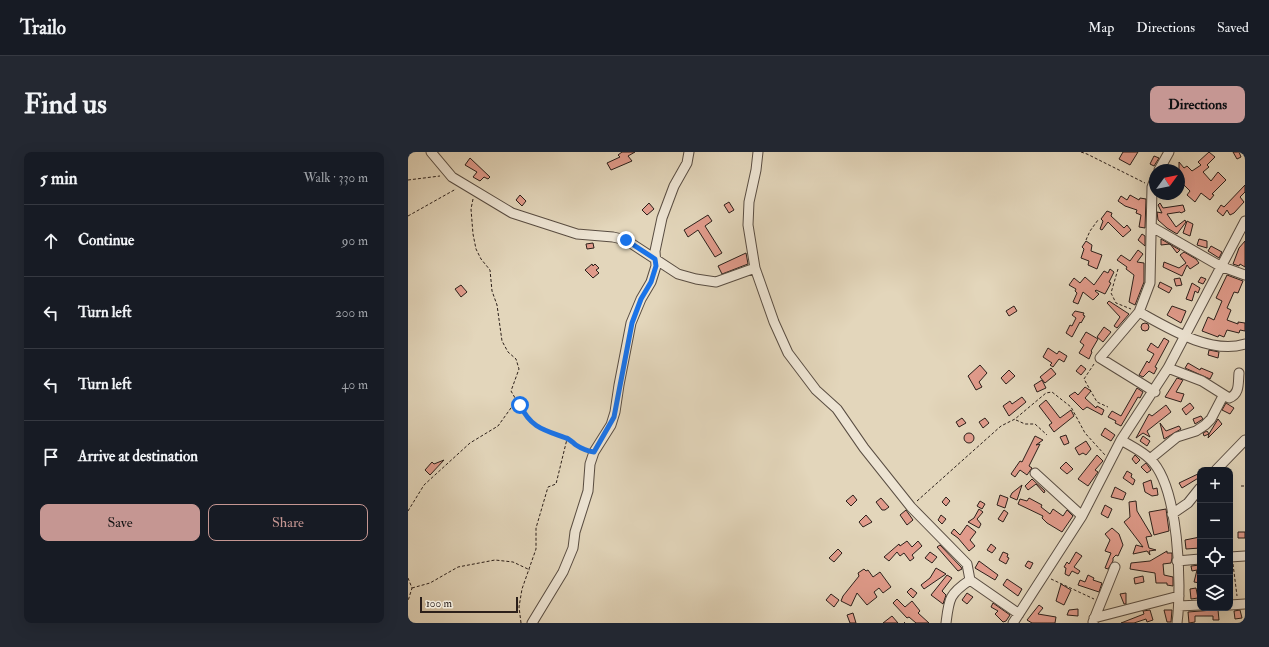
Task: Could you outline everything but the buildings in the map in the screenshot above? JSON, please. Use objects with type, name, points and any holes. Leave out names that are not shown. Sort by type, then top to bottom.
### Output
[{"type":"street","points":[[431,152],[448,174],[464,185],[518,216],[576,234],[613,237],[626,240],[678,274],[709,282],[722,280],[755,268]]},
{"type":"street","points":[[532,623],[569,559],[588,491],[590,464],[594,452],[614,417],[632,323],[641,299],[651,282],[656,266],[656,244],[662,218],[674,186],[687,163],[689,152]]},
{"type":"street","points":[[758,152],[747,214],[755,268],[776,328],[794,364],[816,390],[837,409],[864,448],[911,507],[967,564],[970,580],[1019,614]]},
{"type":"street","points":[[1162,164],[1169,152]]},
{"type":"street","points":[[1153,200],[1150,283],[1139,312],[1100,358],[1155,392]]},
{"type":"street","points":[[1013,623],[1082,516],[1122,440],[1155,392],[1245,221]]},
{"type":"street","points":[[1152,227],[1220,266],[1245,275]]},
{"type":"street","points":[[1139,312],[1184,336],[1207,343],[1224,346],[1245,344]]},
{"type":"street","points":[[1168,368],[1202,381],[1223,396],[1229,398],[1235,395],[1238,391],[1240,373]]},
{"type":"street","points":[[1150,459],[1177,437],[1196,431],[1205,425],[1211,419],[1223,396]]},
{"type":"street","points":[[1122,440],[1150,459],[1165,483],[1172,514],[1178,560],[1179,606],[1177,623]]},
{"type":"street","points":[[1219,467],[1245,440]]},
{"type":"street","points":[[1035,473],[1082,516]]},
{"type":"street","points":[[1172,514],[1188,503],[1197,492]]},
{"type":"street","points":[[1233,557],[1245,556]]},
{"type":"street","points":[[1178,560],[1197,559]]},
{"type":"street","points":[[1093,620],[1115,567]]},
{"type":"street","points":[[946,623],[948,604],[951,596],[956,589],[970,580]]},
{"type":"street","points":[[1093,620],[1179,596]]},
{"type":"street","points":[[1179,606],[1197,605]]},
{"type":"path","points":[[1081,152],[1149,181]]},
{"type":"path","points":[[408,180],[448,174]]},
{"type":"path","points":[[408,216],[464,185]]},
{"type":"path","points":[[474,190],[471,209],[473,234],[481,259],[490,270],[492,291],[497,305],[502,341],[508,352],[516,359],[519,369],[511,391],[525,415],[536,427],[557,436],[567,438],[576,445],[594,452]]},
{"type":"path","points":[[1086,240],[1090,231],[1098,220]]},
{"type":"path","points":[[1118,269],[1111,293],[1116,303],[1139,312]]},
{"type":"path","points":[[1100,358],[1090,368],[1084,379],[1097,402],[1108,407]]},
{"type":"path","points":[[911,507],[996,430],[1015,419],[1046,393],[1052,392],[1071,408],[1085,434],[1110,462]]},
{"type":"path","points":[[408,512],[424,485],[470,443],[498,426],[516,401]]},
{"type":"path","points":[[1015,419],[1025,424],[1035,424],[1046,434]]},
{"type":"path","points":[[521,623],[519,607],[522,588],[530,570],[536,549],[536,528],[548,487],[556,484],[567,438]]},
{"type":"path","points":[[412,588],[430,583],[458,567],[495,560],[513,562],[530,570]]},
{"type":"path","points":[[1233,571],[1238,605]]},
{"type":"path","points":[[1045,575],[1100,601]]},
{"type":"path","points":[[408,578],[412,588],[408,601]]},
{"type":"route","points":[[520,405],[525,415],[536,427],[557,436],[567,438],[585,450],[594,452],[611,425],[614,417],[617,391],[632,323],[641,299],[651,282],[656,266],[655,259],[639,247],[626,240]]}]
